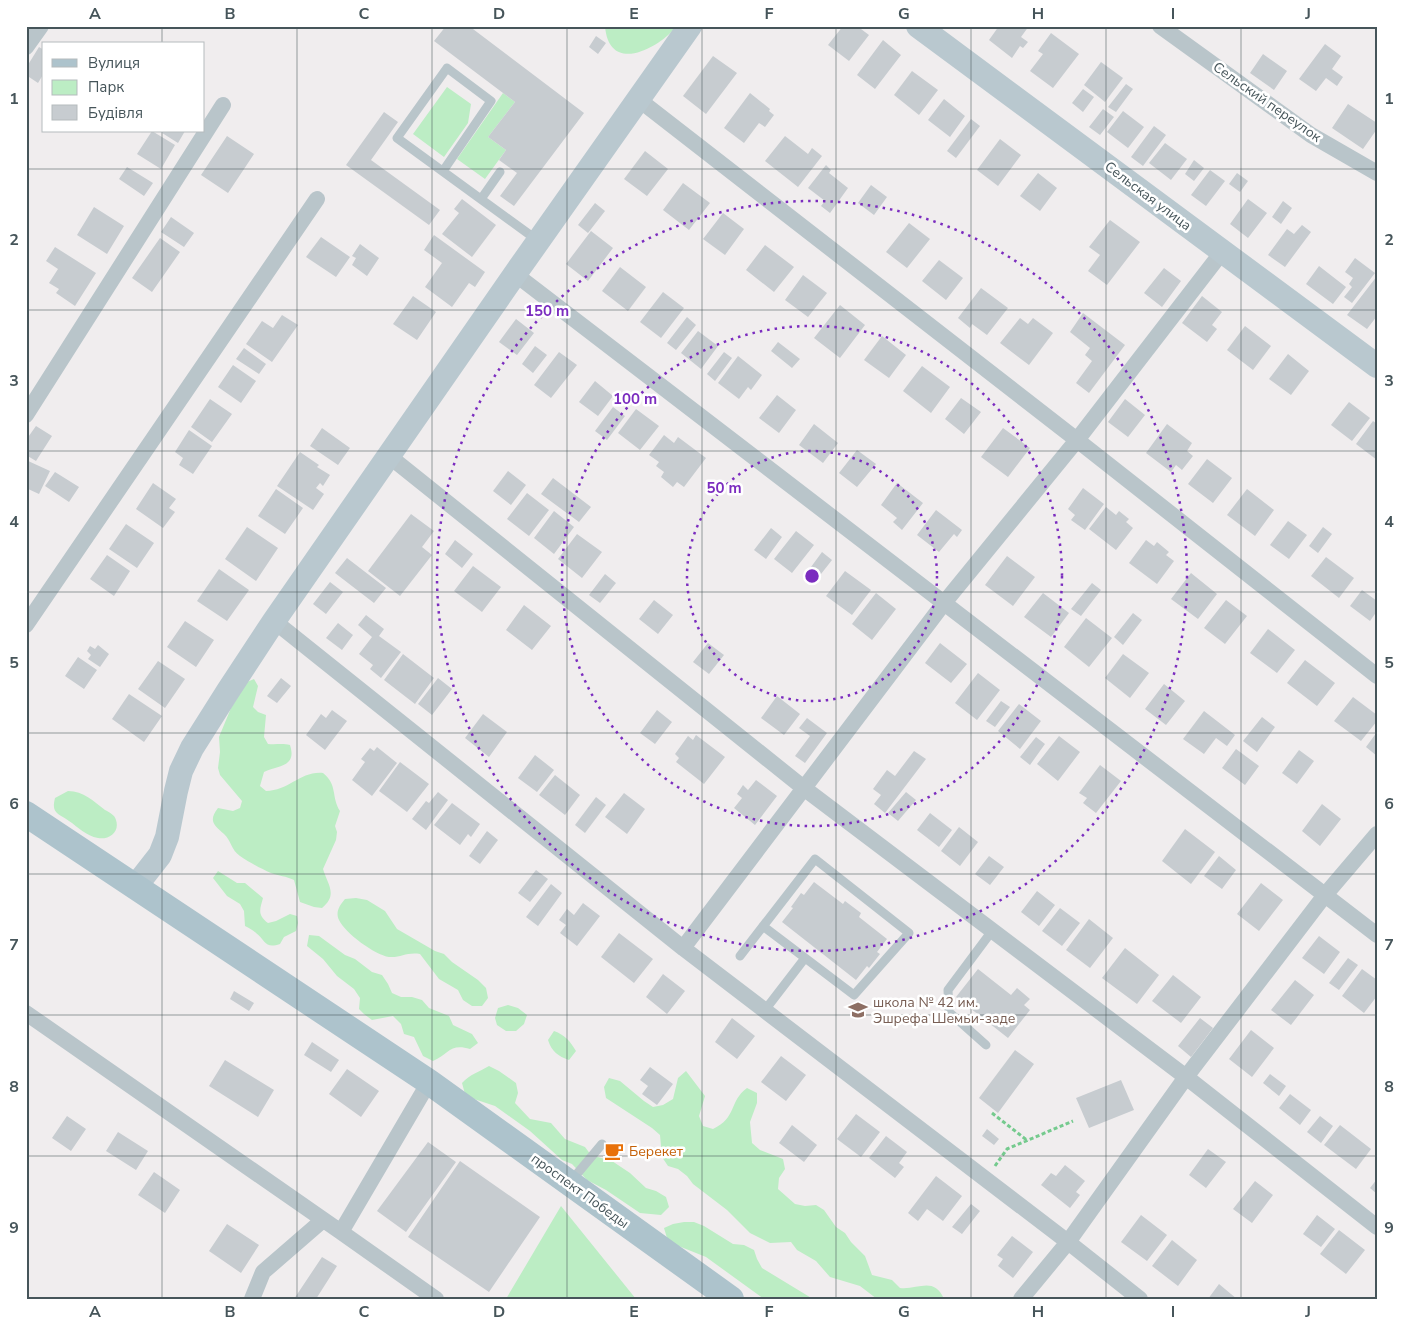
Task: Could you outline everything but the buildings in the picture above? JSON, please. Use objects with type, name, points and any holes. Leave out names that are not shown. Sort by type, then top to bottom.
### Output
[{"type":"main road","points":[[135,887],[160,855],[167,837],[179,778],[192,748],[274,621],[690,26]]},
{"type":"main road","name":"Сельская улица","points":[[918,26],[1377,366]]},
{"type":"main road","name":"проспект Победы","points":[[29,811],[135,887],[429,1082],[731,1299]]},
{"type":"street","points":[[26,47],[40,26]]},
{"type":"street","name":"Сельский переулок","points":[[1160,26],[1311,135],[1377,173]]},
{"type":"street","points":[[638,99],[1377,676]]},
{"type":"street","points":[[26,415],[223,105]]},
{"type":"street","points":[[26,625],[317,200]]},
{"type":"street","points":[[683,948],[944,603],[1077,440],[1222,252]]},
{"type":"street","points":[[515,274],[1377,935]]},
{"type":"street","points":[[389,456],[805,789],[1186,1078],[1377,1227]]},
{"type":"street","points":[[274,621],[683,948],[1140,1299]]},
{"type":"street","points":[[1021,1299],[1068,1242],[1186,1078],[1325,895],[1377,834]]},
{"type":"street","points":[[26,1014],[436,1299]]},
{"type":"street","points":[[341,1232],[429,1082]]},
{"type":"street","points":[[252,1299],[263,1272],[323,1220]]},
{"type":"lane","points":[[443,171],[491,100],[447,68],[397,138],[538,241]]},
{"type":"lane","points":[[481,199],[500,172]]},
{"type":"lane","points":[[740,956],[814,859],[909,933],[854,995],[763,926]]},
{"type":"lane","points":[[986,1045],[949,1012],[948,990],[992,931]]},
{"type":"lane","points":[[765,1010],[805,958]]},
{"type":"lane","points":[[570,1183],[602,1144]]},
{"type":"path","points":[[992,1113],[1028,1141]]},
{"type":"path","points":[[985,1179],[1008,1150],[1073,1121]]},
{"type":"green space","points":[[605,26],[643,26],[644,29],[651,29],[654,26],[677,26],[669,35],[647,49],[625,54],[615,50],[608,41]]},
{"type":"green space","points":[[447,87],[471,104],[468,123],[444,157],[413,134]]},
{"type":"green space","points":[[503,93],[515,102],[488,137],[506,150],[485,179],[457,159]]},
{"type":"green space","points":[[254,679],[258,686],[253,707],[258,712],[266,715],[264,737],[268,744],[290,745],[292,752],[291,758],[285,764],[264,772],[260,786],[266,791],[274,790],[308,775],[323,773],[333,787],[340,811],[335,826],[337,832],[336,840],[323,869],[331,894],[330,899],[322,908],[300,902],[294,880],[267,871],[240,856],[226,836],[217,828],[213,820],[213,816],[218,808],[233,811],[240,808],[242,801],[220,775],[218,768],[219,737],[231,708],[247,682]]},
{"type":"green space","points":[[68,791],[84,795],[113,815],[117,824],[113,834],[106,838],[94,837],[82,831],[56,812],[54,807],[55,798]]},
{"type":"green space","points":[[218,871],[237,883],[245,883],[263,898],[260,909],[261,914],[268,923],[290,914],[297,916],[296,931],[284,937],[280,944],[268,945],[255,932],[245,926],[244,911],[240,904],[227,896],[213,878]]},
{"type":"green space","points":[[345,899],[367,900],[385,911],[397,929],[435,951],[444,954],[478,980],[486,988],[488,998],[482,1006],[472,1006],[463,1000],[458,990],[439,979],[420,954],[389,957],[369,948],[347,931],[339,920],[338,911]]},
{"type":"green space","points":[[309,935],[319,936],[372,972],[382,975],[392,993],[401,997],[412,997],[422,1000],[429,1008],[449,1016],[453,1025],[472,1034],[478,1043],[470,1049],[454,1048],[433,1061],[423,1056],[414,1037],[404,1034],[401,1024],[393,1016],[372,1020],[359,1009],[360,998],[354,989],[337,976],[323,959],[307,946]]},
{"type":"green space","points":[[508,1005],[518,1008],[527,1015],[524,1024],[516,1031],[506,1031],[497,1025],[495,1018],[498,1008]]},
{"type":"green space","points":[[554,1031],[567,1039],[576,1051],[569,1060],[551,1048],[548,1040]]},
{"type":"green space","points":[[489,1066],[516,1083],[518,1093],[515,1103],[530,1119],[551,1123],[565,1139],[585,1147],[591,1155],[612,1161],[630,1173],[646,1188],[666,1197],[669,1207],[661,1215],[640,1213],[606,1190],[587,1180],[572,1164],[562,1160],[530,1131],[495,1106],[465,1094],[462,1083],[471,1075]]},
{"type":"green space","points":[[686,1071],[705,1096],[699,1116],[703,1126],[713,1129],[721,1125],[730,1115],[737,1098],[747,1088],[757,1093],[757,1103],[750,1122],[752,1143],[760,1150],[783,1159],[785,1169],[779,1178],[778,1189],[795,1204],[805,1206],[816,1205],[824,1210],[836,1227],[845,1233],[865,1256],[872,1275],[892,1280],[900,1288],[930,1286],[940,1292],[944,1299],[877,1299],[860,1286],[830,1277],[816,1261],[797,1250],[791,1242],[770,1243],[750,1233],[727,1210],[693,1184],[687,1176],[678,1169],[668,1166],[662,1157],[660,1135],[606,1098],[604,1087],[609,1078],[620,1081],[653,1107],[663,1105],[673,1099],[678,1078]]},
{"type":"green space","points":[[561,1206],[636,1299],[506,1299]]},
{"type":"green space","points":[[684,1222],[694,1222],[704,1226],[733,1244],[744,1245],[754,1250],[762,1268],[813,1299],[764,1299],[706,1257],[676,1245],[667,1238],[664,1228]]},
{"type":"place","name":"школа № 42 им. Эшрефа Шемьи-заде","points":[[858,1010]]},
{"type":"place","name":"Берекет","points":[[614,1151]]}]
